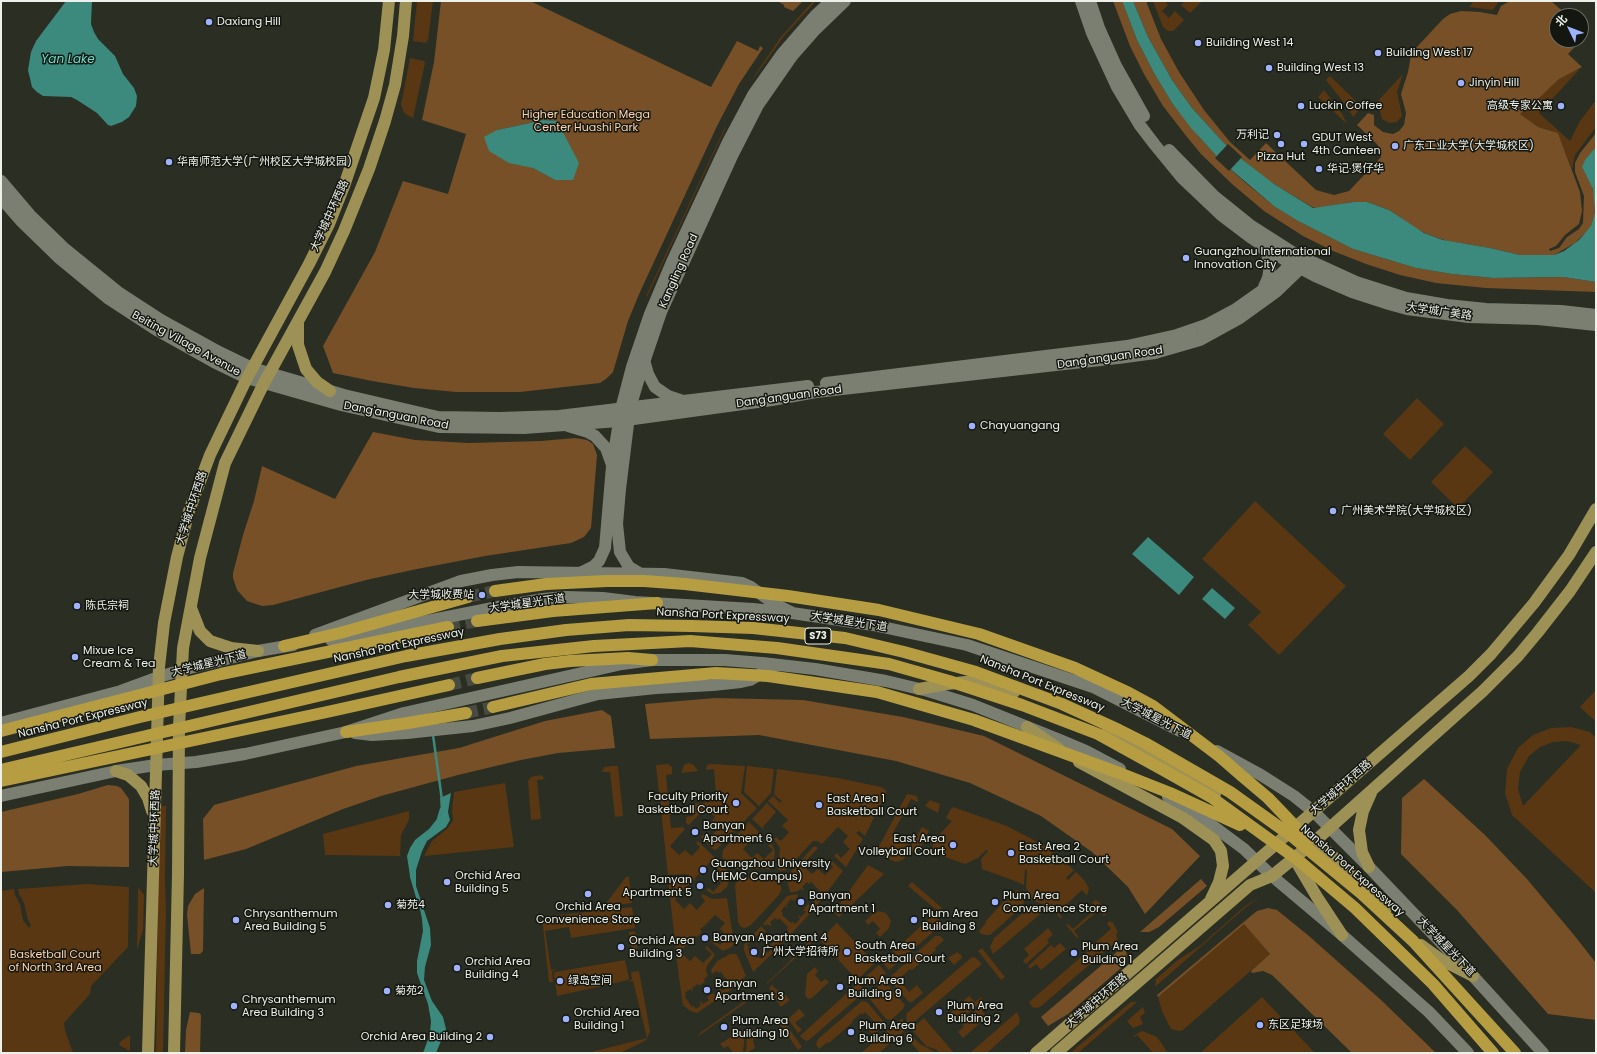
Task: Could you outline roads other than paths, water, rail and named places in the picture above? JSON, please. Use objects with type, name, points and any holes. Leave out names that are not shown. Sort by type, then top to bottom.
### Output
[{"type":"highway","points":[[495,591],[546,584],[607,581],[644,581],[684,584],[821,600],[879,610],[979,634],[1048,658],[1099,678],[1153,706],[1219,756],[1268,798],[1291,822],[1325,862]]},
{"type":"highway","points":[[284,646],[340,633],[468,597]]},
{"type":"highway","points":[[477,621],[539,613],[657,603]]},
{"type":"highway","name":"Nansha Port Expressway","points":[[1,752],[406,656],[500,639],[566,630],[630,625],[753,628],[845,638],[904,652],[976,672],[1062,704],[1119,730],[1182,764],[1252,806],[1325,862],[1413,941],[1515,1053]]},
{"type":"highway","points":[[1,730],[207,678],[448,627]]},
{"type":"highway","name":"S73","points":[[1,770],[398,678],[502,656],[594,646],[690,641],[777,648],[889,664],[949,681],[1022,705],[1098,734],[1211,797],[1298,860],[1355,908],[1433,984],[1493,1053]]},
{"type":"highway","points":[[477,678],[570,661],[628,658],[652,660]]},
{"type":"highway","points":[[493,707],[591,684],[716,673],[768,676],[877,692],[974,720],[1122,774],[1170,793],[1263,836]]},
{"type":"highway","points":[[1,781],[360,705],[449,684]]},
{"type":"highway","points":[[346,732],[466,713]]},
{"type":"main road","name":"大学城中环西路","points":[[148,1053],[159,677],[163,631],[168,598],[185,524],[210,455],[250,373],[309,264],[328,224],[353,163],[369,116],[378,82],[385,42],[389,1]]},
{"type":"main road","name":"大学城中环西路","points":[[174,1053],[178,874],[178,763],[183,648],[200,558],[225,463],[266,378],[325,272],[344,231],[377,148],[395,85],[403,36],[406,1]]},
{"type":"main road","name":"Kangling Road","points":[[639,573],[629,567],[624,559],[618,542],[618,524],[625,414],[632,368],[650,314],[672,262],[731,136],[753,95],[782,54],[831,1]]},
{"type":"main road","name":"Kangling Road","points":[[582,572],[594,566],[603,555],[605,548],[612,466],[625,414],[661,312],[732,156],[758,105],[792,56],[819,25],[845,1]]},
{"type":"main road","points":[[1081,1],[1092,33],[1128,106],[1146,134],[1168,161],[1194,190],[1221,215],[1257,242],[1298,262]]},
{"type":"main road","points":[[1090,1],[1099,28],[1123,81],[1144,117],[1167,148],[1202,185],[1233,212],[1298,262]]},
{"type":"main road","name":"Beiting Village Avenue","points":[[1,181],[52,237],[113,288],[140,307],[250,373]]},
{"type":"main road","name":"Beiting Village Avenue","points":[[1,198],[22,222],[58,257],[109,299],[134,316],[180,344],[250,373],[266,378]]},
{"type":"main road","points":[[1257,242],[1267,254],[1270,266],[1268,278],[1263,290]]},
{"type":"main road","name":"Dang'anguan Road","points":[[266,378],[438,416],[470,418],[625,414],[726,406],[816,392],[1155,353],[1200,340],[1228,326],[1268,299],[1298,262]]},
{"type":"main road","name":"Dang'anguan Road","points":[[266,378],[340,405],[439,426],[524,428],[566,425],[684,401],[1127,346],[1147,342],[1177,335],[1206,325],[1236,309],[1298,262]]},
{"type":"main road","name":"大学城广美路","points":[[1298,262],[1374,289],[1420,301],[1466,308],[1561,311],[1596,315]]},
{"type":"main road","name":"大学城广美路","points":[[1298,262],[1352,292],[1407,308],[1469,317],[1538,319],[1596,325]]},
{"type":"main road","points":[[298,321],[297,336],[303,362],[311,376],[330,391]]},
{"type":"main road","points":[[644,360],[648,374],[655,387],[668,396],[684,401]]},
{"type":"main road","points":[[566,425],[588,432],[595,436],[606,448],[612,466]]},
{"type":"main road","name":"大学城中环西路","points":[[1036,1053],[1434,708],[1491,654],[1515,627],[1555,575],[1576,544],[1596,509]]},
{"type":"main road","name":"大学城中环西路","points":[[1056,1053],[1250,885],[1272,876],[1315,841],[1483,691],[1518,656],[1570,592],[1596,552]]},
{"type":"main road","points":[[284,646],[461,581],[505,573],[639,573],[708,578],[742,583],[751,587],[773,603],[792,613]]},
{"type":"main road","name":"大学城星光下道","points":[[1,723],[121,691],[182,670],[284,646],[352,636],[543,599],[565,597],[603,598],[753,609],[839,619],[924,635],[989,652],[1092,687],[1194,738],[1261,775],[1294,796],[1314,812],[1369,867],[1473,976],[1542,1053]]},
{"type":"main road","points":[[190,607],[200,631],[210,641],[231,648],[258,652]]},
{"type":"main road","points":[[1,796],[116,771],[156,765],[196,762],[245,754],[346,732],[404,713],[622,664],[652,660],[725,660],[776,665],[878,680],[919,689],[973,705],[1086,751],[1144,783],[1205,820],[1258,861],[1272,876],[1342,935],[1429,1012],[1468,1053]]},
{"type":"main road","points":[[346,732],[372,735],[473,726],[510,718],[598,694],[741,682],[750,680],[776,665]]},
{"type":"main road","points":[[919,689],[958,682],[975,681],[1014,692],[1075,714],[1151,754],[1206,788],[1248,818],[1294,858],[1342,935]]},
{"type":"main road","points":[[1027,727],[1054,746],[1094,770],[1195,825],[1214,840],[1221,851],[1223,866],[1222,874],[1215,892],[1207,905]]},
{"type":"main road","points":[[1194,738],[1315,841],[1361,884],[1426,949],[1443,961],[1473,976]]},
{"type":"main road","points":[[116,771],[131,777],[144,790],[150,803],[155,821]]},
{"type":"main road","points":[[1369,867],[1362,852],[1359,830],[1362,811],[1375,786]]},
{"type":"main road","points":[[1527,1053],[1529,1038]]},
{"type":"water","name":"Yan Lake","points":[[66,1],[92,1],[91,24],[94,32],[98,39],[115,56],[123,74],[134,88],[137,96],[136,106],[129,117],[122,122],[111,126],[108,125],[97,113],[71,97],[43,96],[32,87],[28,70],[31,52],[36,41]]},
{"type":"water","points":[[1122,1],[1133,1],[1148,37],[1172,80],[1192,108],[1223,142],[1239,157],[1274,184],[1313,208],[1354,202],[1367,202],[1389,210],[1424,233],[1443,240],[1520,255],[1554,255],[1564,251],[1579,240],[1591,226],[1595,212],[1593,189],[1582,167],[1585,160],[1596,147],[1596,282],[1563,277],[1493,278],[1452,274],[1416,268],[1353,249],[1298,221],[1275,207],[1221,161],[1191,128],[1172,103],[1154,73],[1137,40]]},
{"type":"water","points":[[543,120],[557,121],[579,163],[573,180],[555,180],[533,168],[509,163],[489,151],[484,137],[497,130]]},
{"type":"water","points":[[1148,537],[1194,577],[1179,595],[1132,554]]},
{"type":"water","points":[[1212,588],[1235,608],[1225,619],[1202,599]]},
{"type":"water","points":[[451,793],[448,812],[450,820],[446,827],[427,841],[416,870],[416,886],[430,928],[431,945],[425,967],[424,980],[432,1001],[443,1017],[446,1029],[436,1053],[423,1053],[430,1034],[431,1021],[428,1004],[417,973],[417,961],[423,931],[422,919],[410,876],[407,856],[415,840],[429,829],[441,814],[440,798]]},
{"type":"waterway","points":[[433,735],[442,800]]},
{"type":"waterway","points":[[438,819],[441,809]]},
{"type":"waterway","points":[[411,876],[418,900]]},
{"type":"tunnel","points":[[468,597],[495,591]]},
{"type":"tunnel","points":[[448,627],[477,621]]},
{"type":"tunnel","points":[[449,685],[477,678]]},
{"type":"tunnel","points":[[466,713],[493,707]]},
{"type":"place","name":"Daxiang Hill","points":[[209,22]]},
{"type":"place","name":"Building West 14","points":[[1198,43]]},
{"type":"place","name":"Building West 17","points":[[1378,53]]},
{"type":"place","name":"Building West 13","points":[[1269,68]]},
{"type":"place","name":"Jinyin Hill","points":[[1461,83]]},
{"type":"place","name":"Luckin Coffee","points":[[1301,106]]},
{"type":"place","name":"高级专家公寓","points":[[1561,106]]},
{"type":"place","name":"万利记","points":[[1277,135]]},
{"type":"place","name":"Pizza Hut","points":[[1281,144]]},
{"type":"place","name":"GDUT West 4th Canteen","points":[[1304,144]]},
{"type":"place","name":"广东工业大学(大学城校区)","points":[[1395,146]]},
{"type":"place","name":"华南师范大学(广州校区大学城校园)","points":[[169,162]]},
{"type":"place","name":"华记·煲仔华","points":[[1319,169]]},
{"type":"place","name":"Guangzhou International Innovation City","points":[[1186,258]]},
{"type":"place","name":"Chayuangang","points":[[972,426]]},
{"type":"place","name":"广州美术学院(大学城校区)","points":[[1333,511]]},
{"type":"place","name":"大学城收费站","points":[[482,595]]},
{"type":"place","name":"陈氏宗祠","points":[[77,606]]},
{"type":"place","name":"Mixue Ice Cream & Tea","points":[[75,657]]},
{"type":"place","name":"Faculty Priority Basketball Court","points":[[736,803]]},
{"type":"place","name":"East Area 1 Basketball Court","points":[[819,805]]},
{"type":"place","name":"Banyan Apartment 6","points":[[695,832]]},
{"type":"place","name":"East Area Volleyball Court","points":[[953,845]]},
{"type":"place","name":"East Area 2 Basketball Court","points":[[1011,853]]},
{"type":"place","name":"Guangzhou University (HEMC Campus)","points":[[703,870]]},
{"type":"place","name":"Orchid Area Building 5","points":[[447,882]]},
{"type":"place","name":"Banyan Apartment 5","points":[[700,886]]},
{"type":"place","name":"Orchid Area Convenience Store","points":[[588,894]]},
{"type":"place","name":"Banyan Apartment 1","points":[[801,902]]},
{"type":"place","name":"Plum Area Convenience Store","points":[[995,902]]},
{"type":"place","name":"菊苑4","points":[[388,905]]},
{"type":"place","name":"Chrysanthemum Area Building 5","points":[[236,920]]},
{"type":"place","name":"Plum Area Building 8","points":[[914,920]]},
{"type":"place","name":"Banyan Apartment 4","points":[[705,938]]},
{"type":"place","name":"Orchid Area Building 3","points":[[621,947]]},
{"type":"place","name":"广州大学招待所","points":[[754,952]]},
{"type":"place","name":"South Area Basketball Court","points":[[847,952]]},
{"type":"place","name":"Plum Area Building 1","points":[[1074,953]]},
{"type":"place","name":"Orchid Area Building 4","points":[[457,968]]},
{"type":"place","name":"绿岛空间","points":[[560,981]]},
{"type":"place","name":"Plum Area Building 9","points":[[840,987]]},
{"type":"place","name":"Banyan Apartment 3","points":[[707,990]]},
{"type":"place","name":"菊苑2","points":[[387,991]]},
{"type":"place","name":"Chrysanthemum Area Building 3","points":[[234,1006]]},
{"type":"place","name":"Plum Area Building 2","points":[[939,1012]]},
{"type":"place","name":"Orchid Area Building 1","points":[[566,1019]]},
{"type":"place","name":"东区足球场","points":[[1260,1025]]},
{"type":"place","name":"Plum Area Building 10","points":[[724,1027]]},
{"type":"place","name":"Plum Area Building 6","points":[[851,1032]]},
{"type":"place","name":"Orchid Area Building 2","points":[[490,1037]]},
{"type":"park label","name":"Higher Education Mega Center Huashi Park","points":[[586,121]]},
{"type":"park label","name":"Basketball Court of North 3rd Area","points":[[55,961]]}]
